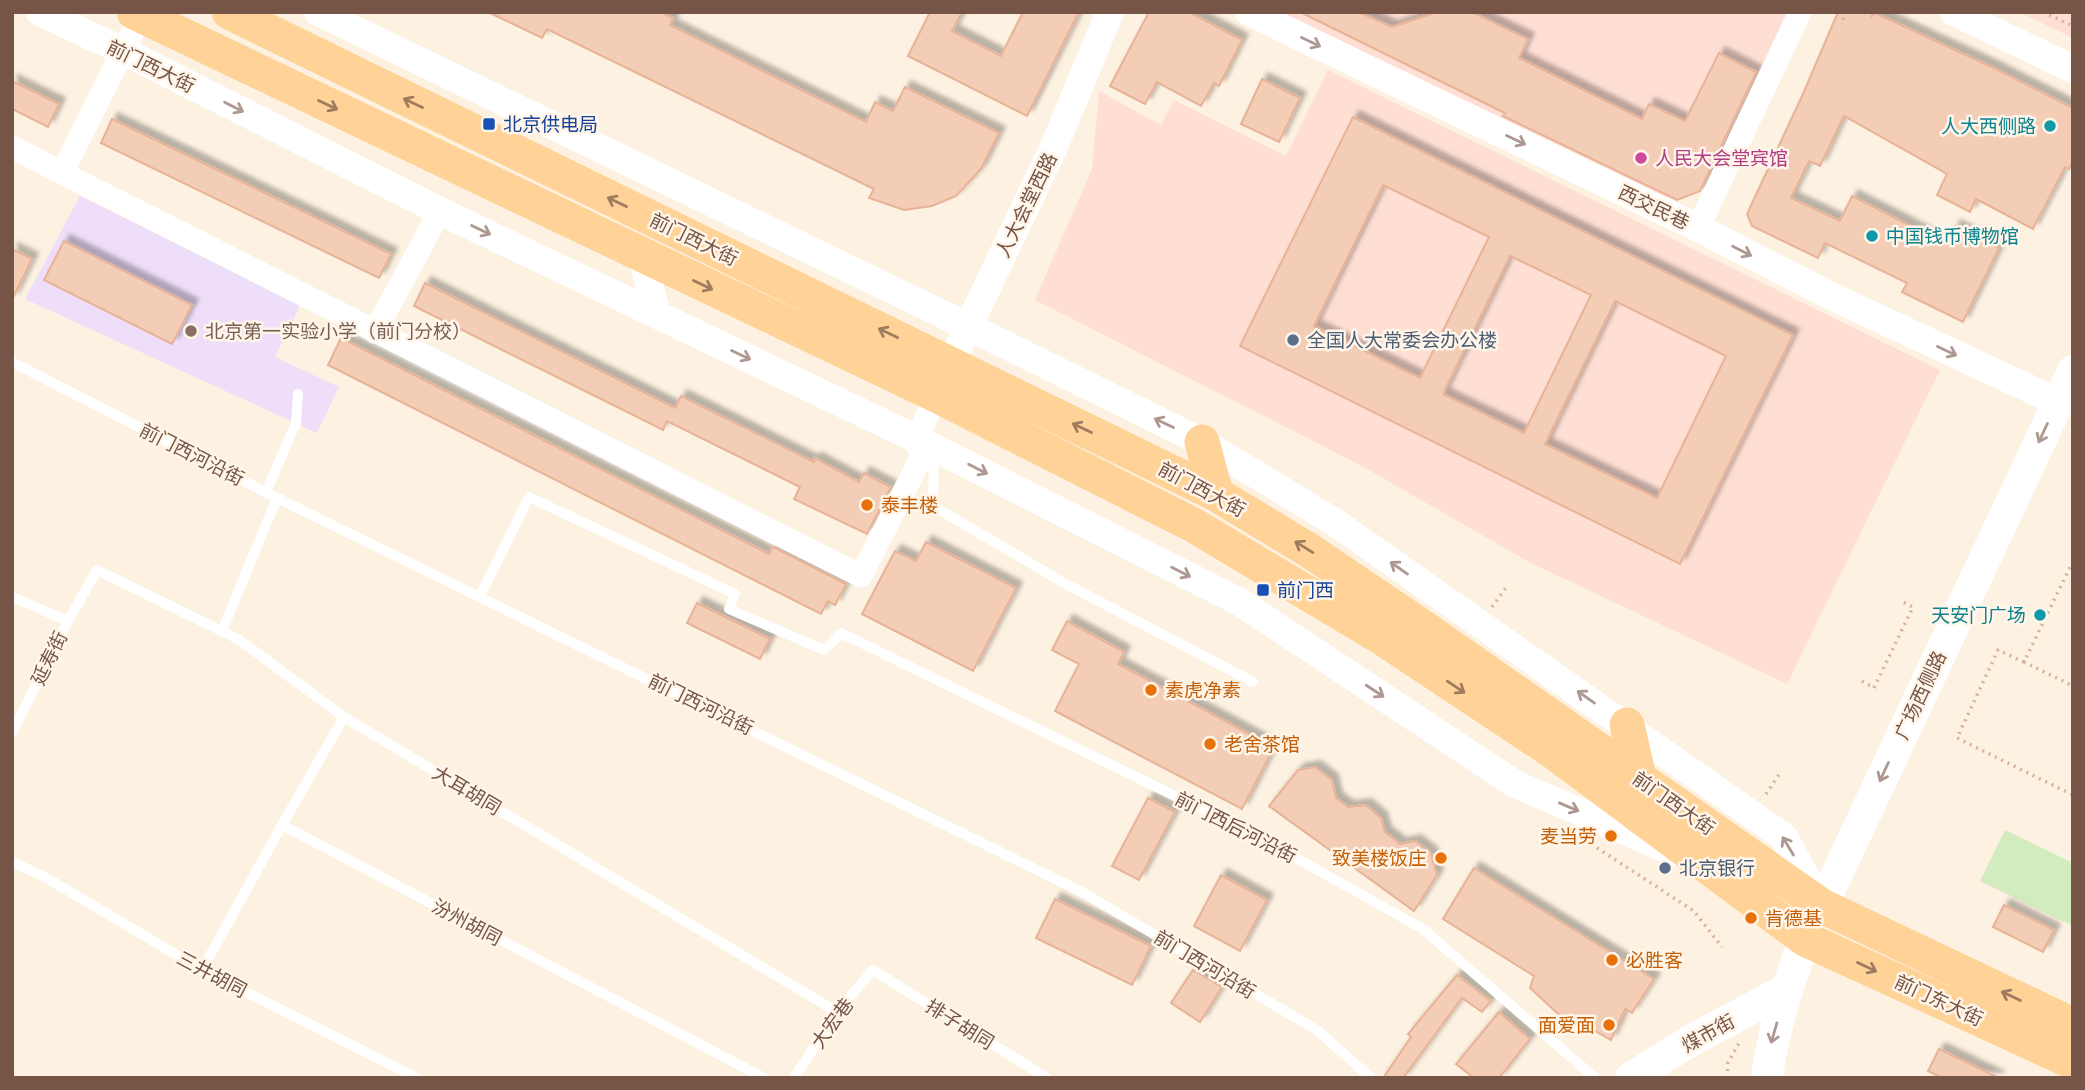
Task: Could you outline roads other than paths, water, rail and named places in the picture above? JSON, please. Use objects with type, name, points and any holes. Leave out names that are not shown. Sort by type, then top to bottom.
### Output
[{"type":"main road","name":"前门西大街","points":[[229,12],[1216,494],[1321,558],[1480,666],[1822,906]]},
{"type":"main road","name":"前门西大街","points":[[138,14],[936,395],[1195,526],[1344,615],[1551,750],[1805,939]]},
{"type":"main road","name":"广场西侧路","points":[[1822,906],[2073,371]]},
{"type":"main road","points":[[1202,442],[1216,494]]},
{"type":"main road","points":[[1626,725],[1639,778]]},
{"type":"main road","points":[[1767,1078],[1771,1045],[1786,990],[1805,939],[1822,906]]},
{"type":"main road","name":"前门东大街","points":[[1822,906],[2073,1025]]},
{"type":"main road","name":"前门东大街","points":[[1805,939],[2073,1062]]},
{"type":"main road","name":"煤市街","points":[[1631,1078],[1786,990]]},
{"type":"street","name":"前门西大街","points":[[40,12],[440,211],[926,443],[1240,602],[1516,784],[1714,870]]},
{"type":"street","name":"前门西大街","points":[[317,12],[1202,442],[1333,521],[1784,837],[1822,906]]},
{"type":"street","name":"人大会堂西路","points":[[936,395],[1053,149],[1110,12]]},
{"type":"street","name":"西交民巷","points":[[1249,12],[1698,228],[1835,298],[2058,402]]},
{"type":"street","points":[[1698,228],[1800,12]]},
{"type":"street","points":[[1954,12],[2073,69]]},
{"type":"street","points":[[62,173],[123,51],[138,14]]},
{"type":"street","points":[[12,147],[861,576],[921,458],[936,395]]},
{"type":"street","points":[[375,332],[440,211]]},
{"type":"street","points":[[642,256],[657,315]]},
{"type":"lane","name":"前门西河沿街","points":[[12,362],[277,498],[1083,892],[1317,1030],[1371,1078]]},
{"type":"lane","points":[[266,492],[296,423],[298,394]]},
{"type":"lane","points":[[926,443],[933,506],[1066,584],[1253,682]]},
{"type":"lane","name":"前门西后河沿街","points":[[480,596],[528,497],[735,594],[729,609],[824,650],[841,634],[1255,835],[1423,929],[1595,1078]]},
{"type":"lane","points":[[222,631],[277,498]]},
{"type":"lane","name":"大耳胡同","points":[[97,570],[238,639],[344,717],[837,1012]]},
{"type":"lane","name":"延寿街","points":[[12,733],[68,621],[97,570]]},
{"type":"lane","points":[[12,597],[68,621]]},
{"type":"lane","points":[[202,970],[344,717]]},
{"type":"lane","name":"汾州胡同","points":[[282,825],[764,1078]]},
{"type":"lane","name":"三井胡同","points":[[12,862],[45,877],[202,970],[417,1078]]},
{"type":"lane","name":"大宏巷","points":[[794,1078],[837,1012],[873,970]]},
{"type":"lane","name":"排子胡同","points":[[873,970],[1047,1078]]},
{"type":"place","name":"北京供电局","points":[[489,124]]},
{"type":"place","name":"人大西侧路","points":[[2050,126]]},
{"type":"place","name":"人民大会堂宾馆","points":[[1641,158]]},
{"type":"place","name":"中国钱币博物馆","points":[[1872,236]]},
{"type":"place","name":"北京第一实验小学（前门分校）","points":[[191,331]]},
{"type":"place","name":"全国人大常委会办公楼","points":[[1293,340]]},
{"type":"place","name":"泰丰楼","points":[[867,505]]},
{"type":"place","name":"前门西","points":[[1263,590]]},
{"type":"place","name":"天安门广场","points":[[2040,615]]},
{"type":"place","name":"素虎净素","points":[[1151,690]]},
{"type":"place","name":"老舍茶馆","points":[[1210,744]]},
{"type":"place","name":"麦当劳","points":[[1611,836]]},
{"type":"place","name":"致美楼饭庄","points":[[1441,858]]},
{"type":"place","name":"北京银行","points":[[1665,868]]},
{"type":"place","name":"肯德基","points":[[1751,918]]},
{"type":"place","name":"必胜客","points":[[1612,960]]},
{"type":"place","name":"面爱面","points":[[1609,1025]]}]
